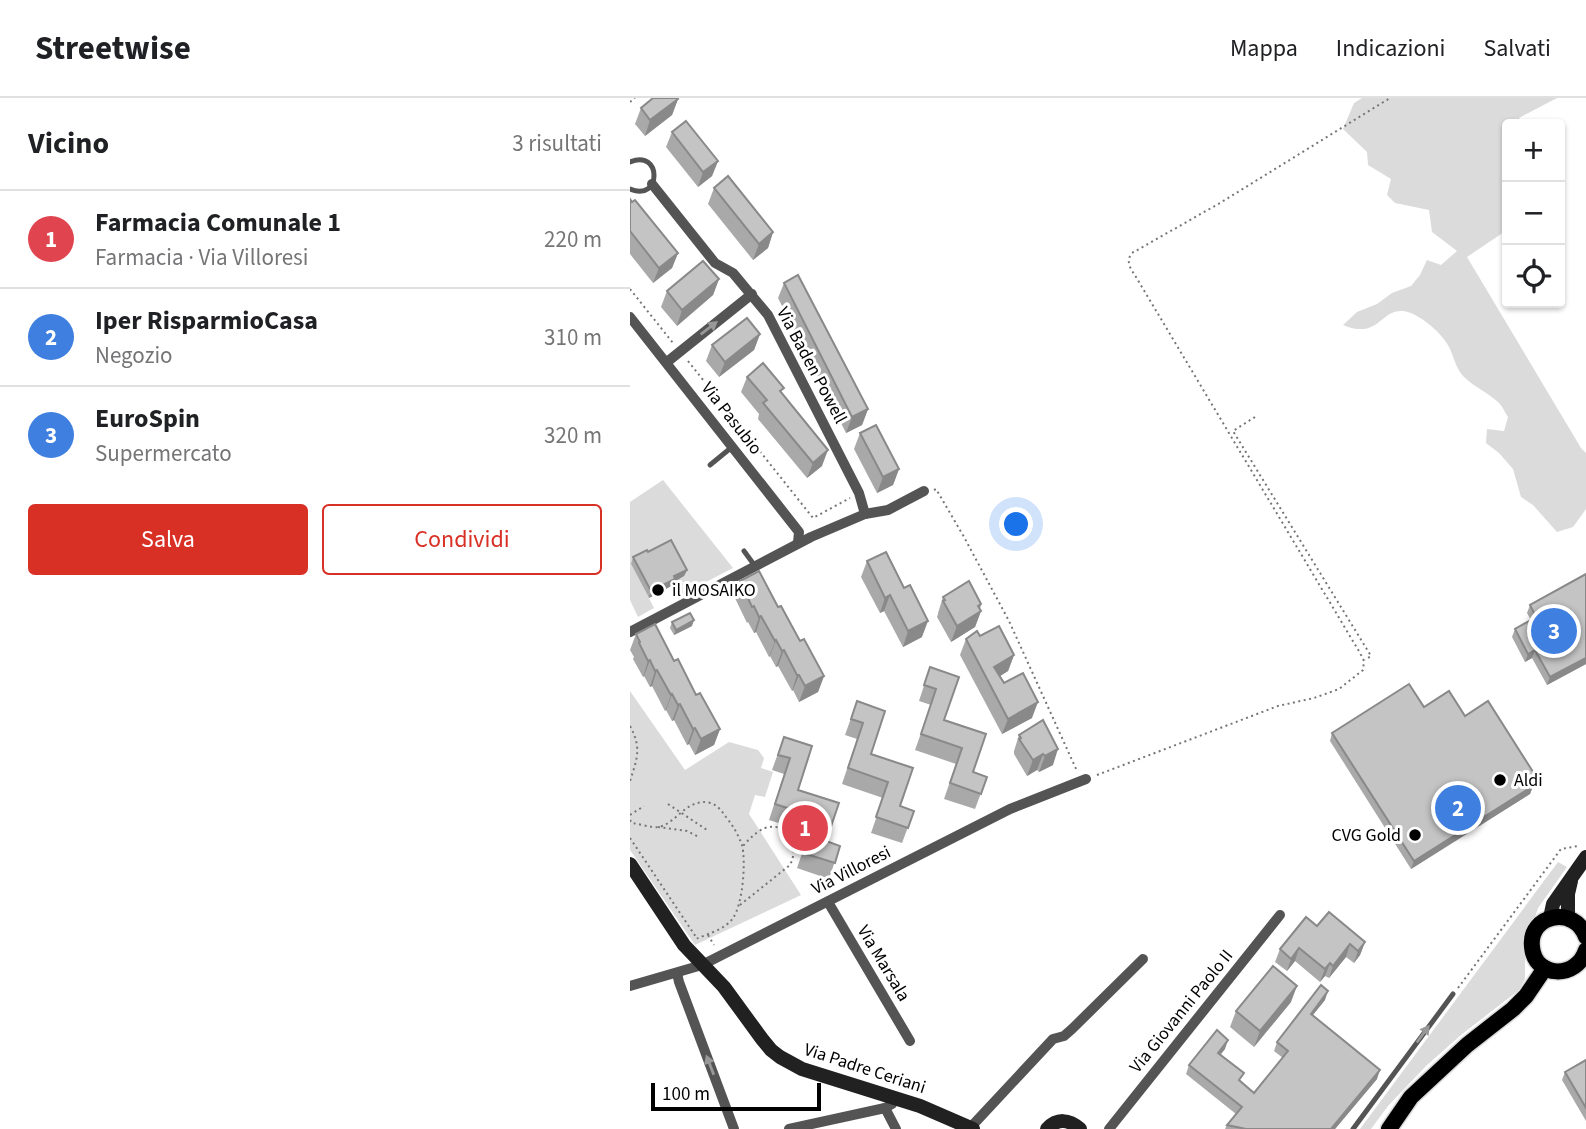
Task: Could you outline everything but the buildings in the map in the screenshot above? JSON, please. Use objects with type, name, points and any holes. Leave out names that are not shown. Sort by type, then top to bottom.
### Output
[{"type":"main road","points":[[1586,937],[1580,926],[1559,916],[1542,922],[1532,937],[1531,946],[1538,962],[1545,968],[1563,972],[1579,964],[1586,950]]},
{"type":"main road","points":[[1389,1129],[1411,1097],[1467,1045],[1526,996],[1545,968]]},
{"type":"street","name":"Via Baden Powell","points":[[652,184],[715,263],[733,273],[768,315],[859,493],[865,514]]},
{"type":"street","points":[[667,362],[752,294]]},
{"type":"street","name":"Via Pasubio","points":[[630,317],[799,532],[798,543]]},
{"type":"street","points":[[630,632],[798,543],[865,514],[888,510],[924,491]]},
{"type":"street","name":"Via Villoresi","points":[[630,986],[702,965],[1010,809],[1084,780]]},
{"type":"street","points":[[1550,918],[1553,904],[1586,858]]},
{"type":"street","name":"Via Padre Ceriani","points":[[630,864],[684,945],[724,987],[771,1050],[780,1057],[802,1069],[890,1103],[920,1106],[971,1128]]},
{"type":"street","points":[[1568,918],[1568,894],[1572,876]]},
{"type":"street","name":"Via Marsala","points":[[828,902],[910,1041]]},
{"type":"street","name":"Via Giovanni Paolo II","points":[[1109,1129],[1280,915]]},
{"type":"street","points":[[971,1128],[1053,1039],[1064,1036],[1072,1029],[1143,959]]},
{"type":"street","points":[[677,973],[734,1129]]},
{"type":"street","points":[[789,1129],[890,1103],[895,1129]]},
{"type":"street","points":[[1046,1128],[1055,1122],[1065,1121],[1080,1129]]},
{"type":"lane","points":[[630,162],[642,159],[651,165],[655,174],[647,189],[630,189]]},
{"type":"lane","points":[[710,465],[732,447]]},
{"type":"lane","points":[[744,551],[755,566]]},
{"type":"lane","points":[[1353,1129],[1453,994]]},
{"type":"path","points":[[630,102],[635,98]]},
{"type":"path","points":[[924,491],[936,489],[964,537],[1009,621],[1084,780],[1278,706],[1339,690],[1363,670],[1364,661],[1128,263],[1132,253],[1220,203],[1390,98]]},
{"type":"path","points":[[630,289],[813,518],[859,493]]},
{"type":"path","points":[[1255,417],[1233,431],[1371,656],[1364,661]]},
{"type":"path","points":[[630,726],[638,743],[638,755],[630,781]]},
{"type":"path","points":[[708,803],[710,798]]},
{"type":"path","points":[[630,838],[697,938],[726,925],[733,919],[739,906],[743,872],[742,847],[735,829],[713,803],[700,802],[657,827]]},
{"type":"path","points":[[668,804],[707,830]]},
{"type":"path","points":[[630,815],[644,806]]},
{"type":"path","points":[[630,820],[632,823],[687,831],[699,837]]},
{"type":"path","points":[[739,906],[790,865],[795,847],[791,838],[782,830],[765,828],[742,847]]},
{"type":"path","points":[[1453,994],[1560,849],[1586,844]]},
{"type":"path","points":[[708,934],[719,955]]},
{"type":"shaded area","points":[[1362,98],[1557,98],[1520,119],[1502,119],[1502,233],[1467,257],[1586,453],[1586,509],[1573,527],[1557,532],[1533,505],[1521,497],[1513,469],[1486,443],[1487,429],[1504,431],[1508,417],[1499,403],[1461,374],[1446,342],[1429,324],[1403,311],[1389,314],[1372,327],[1364,329],[1343,325],[1357,312],[1411,286],[1427,260],[1441,265],[1457,251],[1432,232],[1429,210],[1395,203],[1387,195],[1391,179],[1368,165],[1367,152],[1343,129],[1354,103]]},
{"type":"shaded area","points":[[663,480],[733,568],[679,596],[672,583],[684,576],[631,564],[654,608],[638,617],[630,600],[630,502]]},
{"type":"shaded area","points":[[630,691],[685,770],[729,742],[758,750],[764,758],[761,768],[773,772],[765,797],[755,795],[749,814],[801,895],[695,945],[630,850]]},
{"type":"shaded area","points":[[1558,862],[1567,867],[1538,908],[1525,948],[1525,979],[1519,990],[1426,1066],[1388,1106],[1371,1129],[1360,1129]]},
{"type":"place","name":"il MOSAIKO","points":[[658,590]]},
{"type":"place","name":"EuroSpin","points":[[1554,631]]},
{"type":"place","name":"Aldi","points":[[1500,780]]},
{"type":"place","name":"Iper RisparmioCasa","points":[[1458,808]]},
{"type":"place","name":"Farmacia Comunale 1","points":[[805,828]]},
{"type":"place","name":"CVG Gold","points":[[1415,835]]}]
